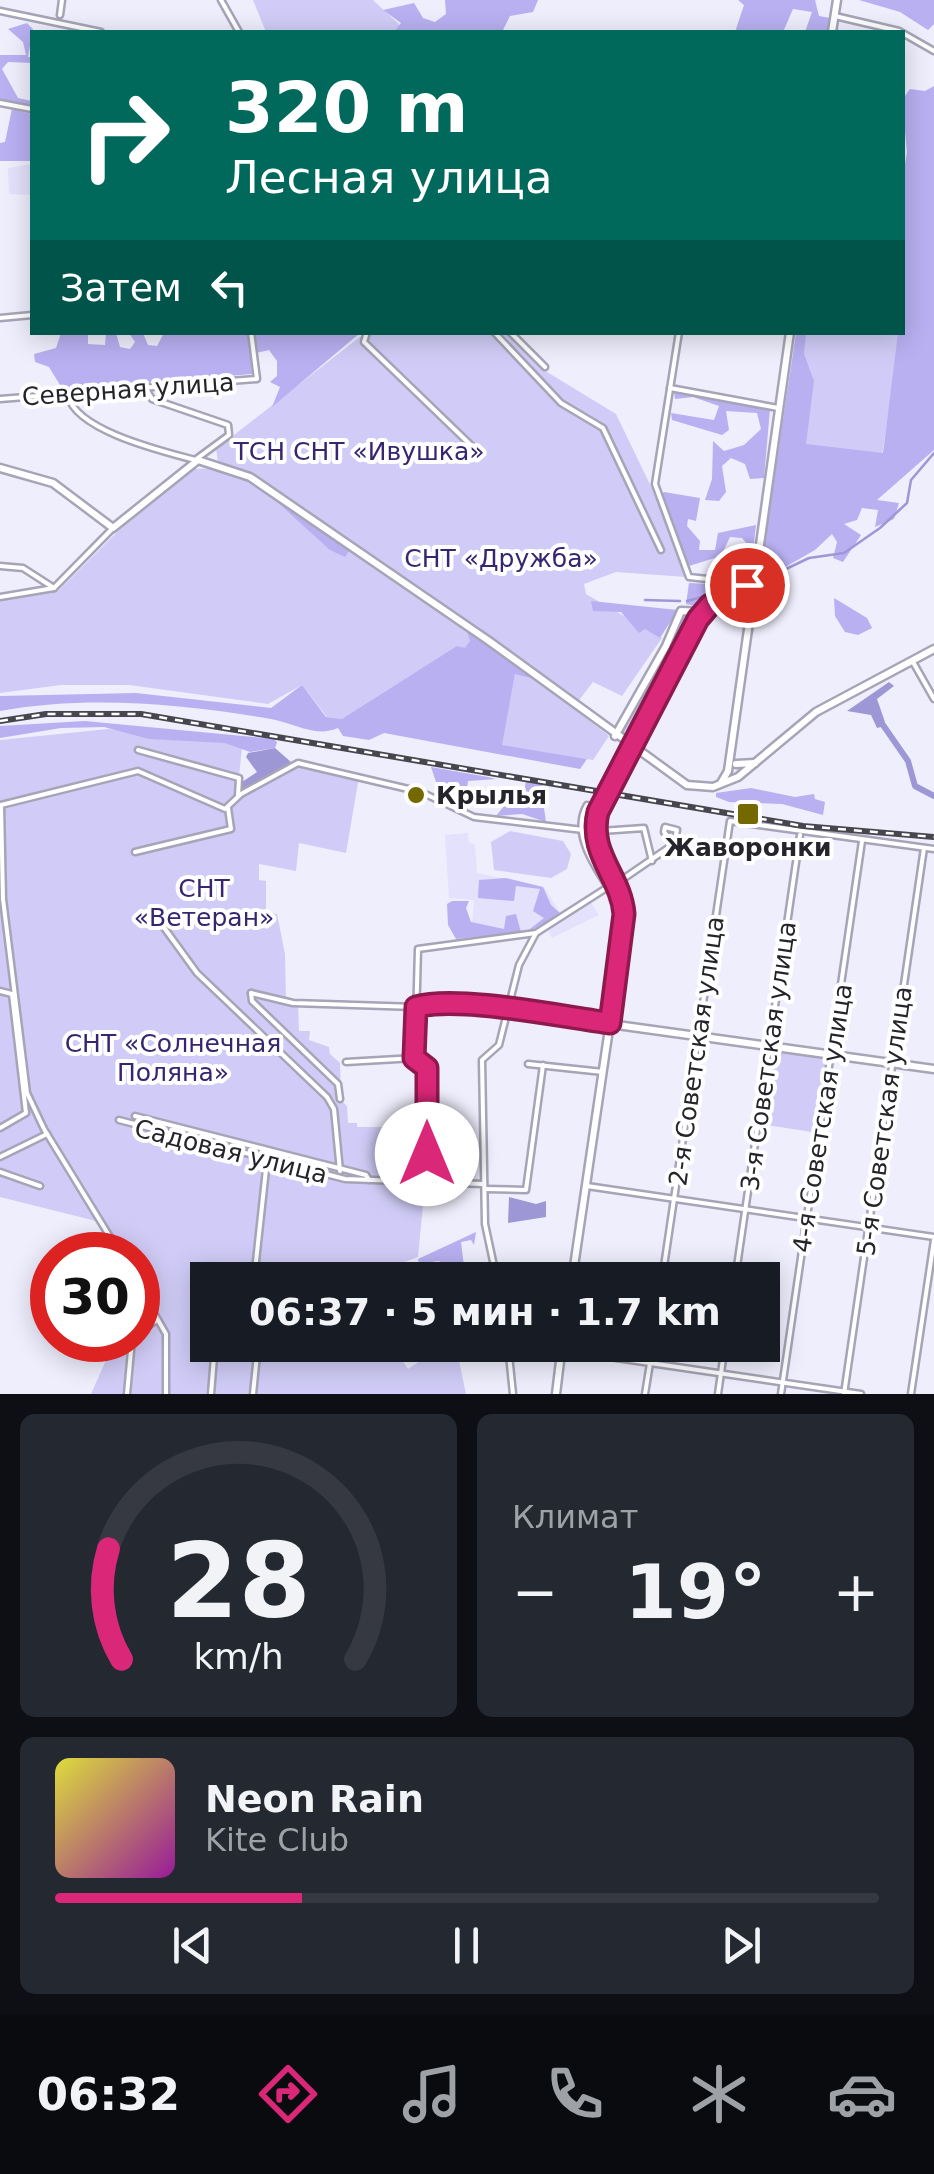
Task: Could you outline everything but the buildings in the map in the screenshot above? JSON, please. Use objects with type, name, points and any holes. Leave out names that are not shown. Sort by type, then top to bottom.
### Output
[{"type":"street","points":[[60,15],[62,0]]},
{"type":"street","points":[[221,0],[237,30]]},
{"type":"street","points":[[832,30],[837,0]]},
{"type":"street","points":[[0,11],[90,30]]},
{"type":"street","points":[[835,16],[899,30]]},
{"type":"street","points":[[905,34],[934,51]]},
{"type":"street","points":[[0,103],[30,109]]},
{"type":"street","points":[[1,318],[30,315]]},
{"type":"street","name":"Северная улица","points":[[0,398],[68,396],[257,378],[251,335]]},
{"type":"street","points":[[365,335],[362,340],[478,452]]},
{"type":"street","points":[[497,335],[562,404],[603,428],[661,550]]},
{"type":"street","points":[[513,335],[545,367]]},
{"type":"street","points":[[678,335],[657,494],[678,540],[688,578],[735,582]]},
{"type":"street","points":[[734,771],[732,744],[790,335]]},
{"type":"street","points":[[670,388],[779,408]]},
{"type":"street","points":[[0,597],[54,588],[112,528],[227,437],[230,426],[152,398],[146,389]]},
{"type":"street","points":[[68,396],[74,411],[98,428],[250,477],[684,784],[720,784],[734,771],[756,762],[816,712],[934,649]]},
{"type":"street","points":[[0,468],[52,484],[112,528]]},
{"type":"street","points":[[624,927],[622,900],[600,857],[601,802],[703,612],[747,585],[756,565]]},
{"type":"street","points":[[0,566],[23,568],[54,588]]},
{"type":"street","points":[[721,599],[742,605],[748,622]]},
{"type":"street","points":[[615,736],[683,610]]},
{"type":"street","points":[[683,610],[703,612]]},
{"type":"street","points":[[683,610],[692,629]]},
{"type":"street","points":[[913,662],[934,699]]},
{"type":"street","points":[[138,750],[239,778],[238,796]]},
{"type":"street","points":[[135,852],[231,829],[228,808],[238,796],[296,764],[422,792],[474,817],[583,830]]},
{"type":"street","points":[[106,1232],[47,1134],[26,1090],[3,899],[1,805],[138,771],[228,808]]},
{"type":"street","points":[[575,1262],[624,927],[623,880],[612,868],[598,832],[601,810],[593,804],[584,810],[583,830],[589,853],[621,910],[624,927]]},
{"type":"street","name":"2-я Советская улица","points":[[665,1262],[730,822],[801,833]]},
{"type":"street","points":[[598,832],[644,828],[652,861]]},
{"type":"street","points":[[801,833],[934,849]]},
{"type":"street","name":"3-я Советская улица","points":[[738,1262],[801,833]]},
{"type":"street","name":"4-я Советская улица","points":[[781,1394],[862,841]]},
{"type":"street","points":[[623,880],[674,844]]},
{"type":"street","name":"5-я Советская улица","points":[[844,1393],[924,848]]},
{"type":"street","points":[[414,1058],[418,949],[536,934],[608,888]]},
{"type":"street","points":[[160,922],[197,973],[328,1097],[334,1108],[340,1171]]},
{"type":"street","points":[[493,1262],[485,1224],[482,1060],[499,1045],[520,963],[536,934]]},
{"type":"street","points":[[0,991],[12,994],[21,1088],[27,1106],[26,1113],[0,1128]]},
{"type":"street","points":[[340,1099],[338,1084],[252,1001],[251,994],[293,1003],[416,1007],[430,1004],[509,1010],[934,1069]]},
{"type":"street","points":[[346,1062],[402,1062],[414,1058]]},
{"type":"street","points":[[414,1058],[427,1068],[426,1181]]},
{"type":"street","points":[[528,1064],[603,1072]]},
{"type":"street","points":[[135,1116],[366,1175],[369,1181],[426,1181],[526,1190],[543,1066]]},
{"type":"street","name":"Садовая улица","points":[[119,1120],[267,1160],[369,1181]]},
{"type":"street","points":[[0,1157],[47,1134]]},
{"type":"street","points":[[256,1262],[267,1160]]},
{"type":"street","points":[[0,1172],[40,1186]]},
{"type":"street","points":[[586,1186],[934,1238],[912,1394]]},
{"type":"street","points":[[160,1327],[169,1347],[166,1394]]},
{"type":"street","points":[[128,1394],[130,1362]]},
{"type":"street","points":[[210,1394],[213,1362]]},
{"type":"street","points":[[253,1394],[256,1362]]},
{"type":"street","points":[[510,1362],[514,1394]]},
{"type":"street","points":[[556,1394],[560,1362]]},
{"type":"street","points":[[645,1394],[650,1362],[861,1394]]},
{"type":"street","points":[[718,1394],[723,1362]]},
{"type":"shaded area","points":[[445,0],[538,0],[533,12],[510,16],[503,30],[396,30],[401,23],[383,10],[414,3],[423,18],[435,22],[446,14]]},
{"type":"shaded area","points":[[738,0],[815,0],[819,16],[830,18],[828,30],[806,30],[812,12],[793,9],[784,30],[736,30],[744,5]]},
{"type":"shaded area","points":[[859,0],[934,0],[934,24],[928,30],[900,12]]},
{"type":"shaded area","points":[[27,23],[33,29],[30,63],[8,62],[2,69],[18,98],[30,101],[30,106],[0,99],[0,55],[26,55],[23,42],[8,29]]},
{"type":"shaded area","points":[[934,86],[934,450],[877,500],[899,503],[894,519],[875,527],[878,510],[862,508],[857,520],[844,524],[861,535],[843,562],[833,558],[837,542],[832,534],[815,550],[766,578],[756,601],[796,335],[806,335],[804,354],[814,381],[806,444],[883,453],[898,335],[905,335],[905,96],[910,89],[925,91]]},
{"type":"shaded area","points":[[12,109],[30,114],[30,161],[0,161],[0,143],[5,142]]},
{"type":"shaded area","points":[[30,164],[30,195],[9,194],[8,168]]},
{"type":"shaded area","points":[[60,335],[88,335],[88,344],[105,345],[106,335],[117,335],[120,347],[130,349],[135,342],[130,335],[144,335],[148,345],[157,346],[163,335],[248,335],[252,374],[63,390],[49,367],[35,362],[34,354],[56,348]]},
{"type":"shaded area","points":[[255,335],[358,335],[272,407],[280,387],[270,382],[277,376],[277,361],[269,350],[256,353]]},
{"type":"shaded area","points":[[674,392],[770,409],[764,478],[750,479],[745,464],[731,458],[722,466],[726,492],[719,501],[705,500],[712,479],[713,441],[724,451],[744,445],[761,429],[757,413],[726,411],[729,430],[722,435],[672,420],[671,413],[714,420],[719,406],[693,397],[675,399]]},
{"type":"shaded area","points":[[263,489],[350,549],[345,557],[330,550]]},
{"type":"shaded area","points":[[664,492],[700,498],[696,521],[688,519],[687,526],[700,541],[699,550],[715,550],[718,533],[756,525],[753,551],[742,538],[730,537],[721,556],[689,566],[659,496]]},
{"type":"shaded area","points":[[689,583],[735,587],[695,606],[686,604]]},
{"type":"shaded area","points":[[834,598],[867,618],[872,628],[858,635],[845,632],[835,616]]},
{"type":"shaded area","points":[[591,601],[678,610],[660,638],[645,629],[639,633],[621,612],[593,611]]},
{"type":"shaded area","points":[[467,631],[535,679],[515,674],[502,745],[587,759],[580,769],[384,733],[369,740],[343,736],[338,728],[313,731],[271,719],[204,709],[67,703],[0,711],[0,696],[136,693],[271,708],[302,685],[326,717],[342,719],[457,646],[465,648],[470,641]]},
{"type":"shaded area","points":[[889,682],[894,686],[877,699],[885,722],[881,727],[877,728],[871,715],[847,711]]},
{"type":"shaded area","points":[[85,721],[277,742],[275,748],[250,752],[225,743],[149,739],[104,727],[61,728],[0,738],[0,726]]},
{"type":"shaded area","points":[[275,748],[291,762],[239,791],[242,782],[257,772],[246,757],[248,753]]},
{"type":"shaded area","points":[[431,767],[496,779],[468,781],[467,788],[480,795],[459,792],[456,783],[437,785]]},
{"type":"shaded area","points":[[526,781],[544,784],[527,798],[533,807],[544,808],[546,822],[522,814],[496,816],[504,806],[522,803]]},
{"type":"shaded area","points":[[751,788],[795,797],[814,794],[815,799],[825,802],[823,815],[782,804],[729,802],[716,797],[716,793]]},
{"type":"shaded area","points":[[468,833],[469,843],[475,844],[477,873],[544,887],[561,914],[527,933],[471,938],[474,900],[449,898],[445,835]]},
{"type":"shaded area","points":[[506,878],[543,887],[551,905],[562,915],[525,933],[544,918],[533,911],[540,889],[516,886],[514,901],[478,898],[479,880]]},
{"type":"shaded area","points":[[469,901],[466,908],[471,922],[504,929],[506,916],[516,914],[521,932],[456,939],[448,925],[447,904]]},
{"type":"shaded area","points":[[591,903],[599,915],[552,938],[548,931]]},
{"type":"shaded area","points":[[509,1197],[536,1204],[546,1201],[546,1217],[508,1223]]},
{"type":"shaded area","points":[[476,1232],[474,1245],[471,1240],[461,1242],[464,1262],[418,1259]]},
{"type":"green space","points":[[253,0],[373,0],[403,28],[400,30],[265,30]]},
{"type":"green space","points":[[362,335],[510,335],[547,372],[616,414],[658,501],[686,577],[616,572],[584,584],[586,594],[662,638],[622,696],[593,682],[573,708],[609,736],[593,760],[501,745],[515,674],[342,719],[327,717],[302,685],[268,704],[129,685],[61,685],[0,693],[0,600],[58,591],[118,531],[193,469],[219,468],[216,449]]},
{"type":"green space","points":[[804,335],[900,335],[882,456],[792,444]]},
{"type":"green space","points":[[681,613],[690,619],[690,630],[631,740],[619,732]]},
{"type":"green space","points":[[108,729],[243,738],[237,796],[298,763],[359,777],[346,853],[299,843],[296,871],[259,864],[259,880],[266,881],[266,912],[277,914],[285,954],[286,1000],[298,1003],[299,1031],[310,1031],[309,1040],[329,1047],[330,1054],[340,1063],[341,1100],[347,1106],[348,1123],[357,1123],[357,1127],[401,1127],[402,1134],[425,1136],[425,1179],[348,1179],[425,1184],[418,1257],[405,1262],[190,1262],[190,1362],[403,1362],[408,1369],[418,1362],[459,1362],[466,1394],[91,1394],[105,1362],[160,1362],[160,1232],[106,1232],[100,1222],[0,1197],[0,740]]},
{"type":"green space","points":[[510,831],[563,841],[571,854],[567,869],[551,878],[494,870],[491,842]]},
{"type":"green space","points":[[771,1047],[829,1056],[818,1133],[760,1124]]},
{"type":"waterway","points":[[758,589],[765,579],[809,558],[844,553],[880,528],[907,503],[911,480],[934,453]]},
{"type":"waterway","points":[[687,601],[739,587]]},
{"type":"waterway","points":[[645,600],[680,601]]},
{"type":"waterway","points":[[883,725],[908,761],[915,786],[934,796]]},
{"type":"railway","points":[[0,721],[46,714],[141,714],[803,826],[934,837]]},
{"type":"place","name":"Крылья","points":[[416,795]]},
{"type":"place","name":"Жаворонки","points":[[748,814]]},
{"type":"route","points":[[427,1154],[427,1068],[414,1058],[416,1007],[430,1004],[509,1010],[610,1023],[624,914],[622,900],[596,844],[598,812],[698,619],[710,605],[747,585]]},
{"type":"park label","name":"ТСН СНТ «Ивушка»","points":[[359,451]]},
{"type":"park label","name":"СНТ «Дружба»","points":[[501,558]]},
{"type":"park label","name":"СНТ «Ветеран»","points":[[204,902]]},
{"type":"park label","name":"СНТ «Солнечная Поляна»","points":[[173,1058]]}]
